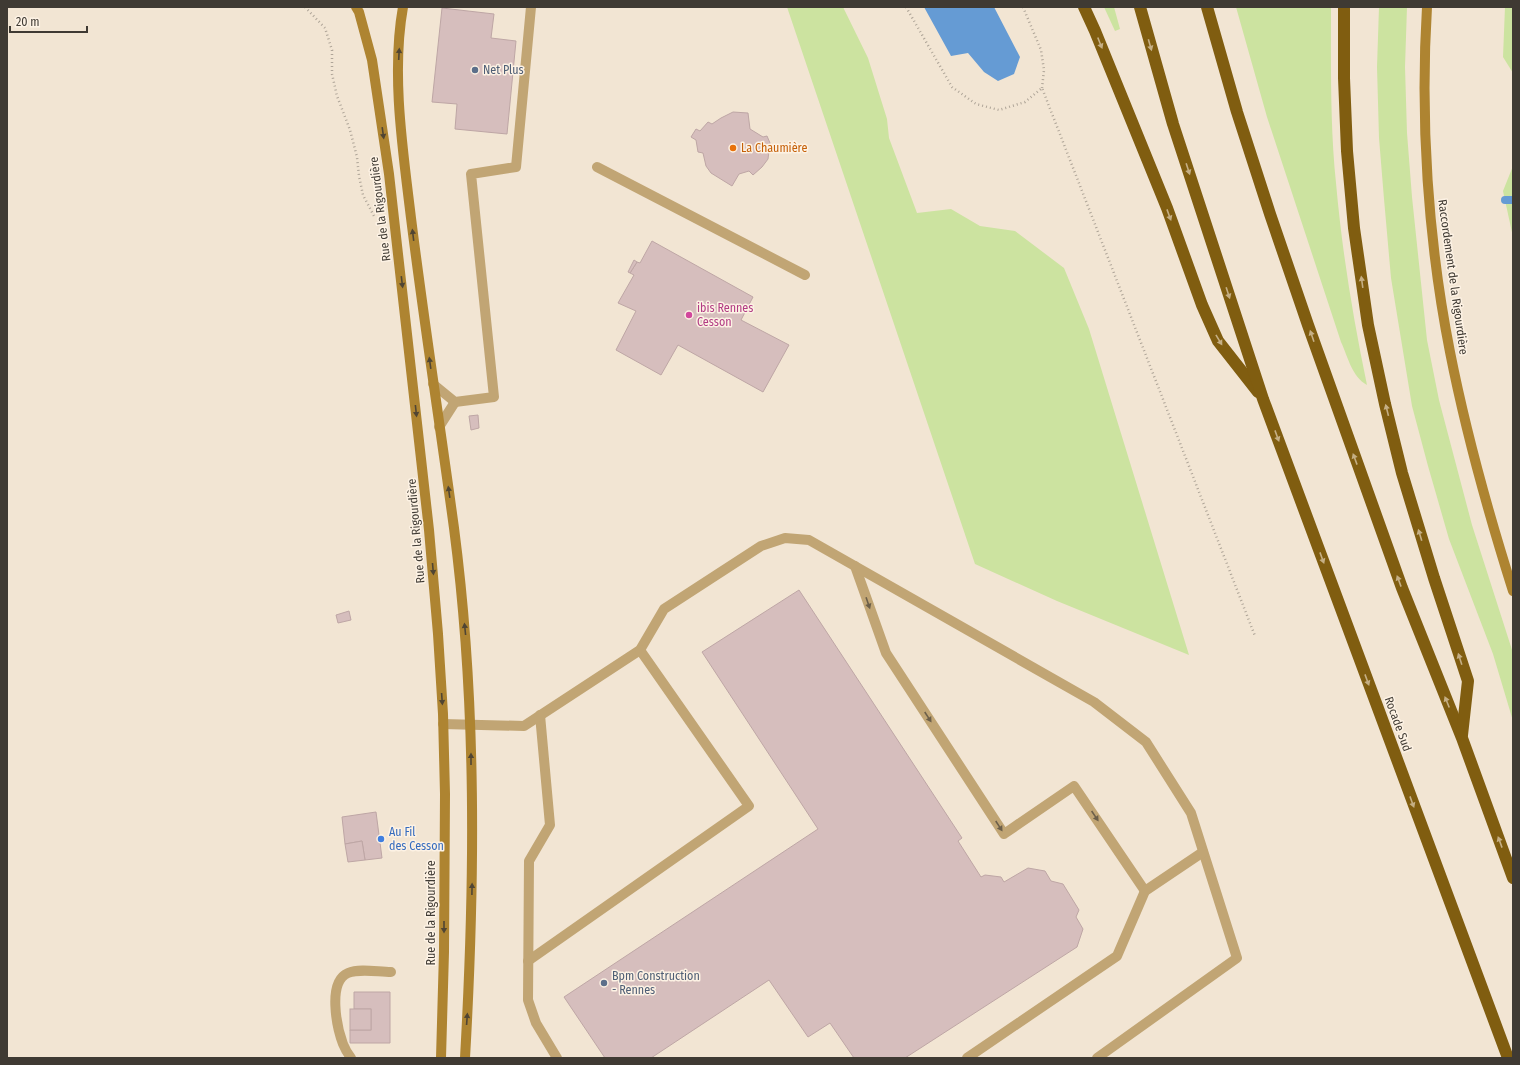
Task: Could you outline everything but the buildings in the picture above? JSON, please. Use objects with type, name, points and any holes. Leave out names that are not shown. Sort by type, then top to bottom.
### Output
[{"type":"highway","points":[[1084,7],[1167,208],[1202,305],[1218,341],[1263,399]]},
{"type":"highway","name":"Rocade Sud","points":[[1140,7],[1173,124],[1263,399],[1508,1058]]},
{"type":"highway","points":[[1207,7],[1270,214],[1308,325],[1402,588],[1462,738],[1513,878]]},
{"type":"highway","points":[[1344,7],[1344,78],[1347,151],[1354,228],[1368,325],[1402,473],[1431,570],[1468,681],[1462,738]]},
{"type":"street","name":"Rue de la Rigourdière","points":[[356,7],[359,12],[372,60],[389,174],[429,530],[438,634],[445,794],[444,952],[441,1058]]},
{"type":"street","points":[[403,7],[398,58],[400,115],[410,211],[454,531],[466,633],[471,724],[472,881],[465,1058]]},
{"type":"street","name":"Raccordement de la Rigourdière","points":[[1427,7],[1424,66],[1427,152],[1434,252],[1441,303],[1449,351],[1473,458],[1492,526],[1513,591]]},
{"type":"lane","points":[[433,384],[455,402],[494,397],[471,174],[516,167],[531,7]]},
{"type":"lane","points":[[597,167],[806,275]]},
{"type":"lane","points":[[439,427],[455,402]]},
{"type":"lane","points":[[443,724],[524,726],[640,650],[664,609],[761,546],[784,538],[809,540],[1094,702],[1146,742],[1191,813],[1237,958],[1097,1058]]},
{"type":"lane","points":[[855,566],[886,653],[1004,834],[1074,786],[1145,891]]},
{"type":"lane","points":[[528,961],[749,806],[640,650]]},
{"type":"lane","points":[[540,715],[550,825],[529,861],[528,1000],[536,1022],[557,1058]]},
{"type":"lane","points":[[967,1058],[1117,956],[1145,891],[1203,852]]},
{"type":"lane","points":[[350,1058],[336,1020],[337,987],[342,978],[348,973],[357,971],[391,972]]},
{"type":"path","points":[[305,7],[325,28],[332,50],[332,74],[337,96],[350,130],[357,157],[363,195],[376,220]]},
{"type":"path","points":[[906,7],[952,87],[976,104],[999,110],[1025,102],[1042,88]]},
{"type":"path","points":[[1023,7],[1041,50],[1044,70],[1042,88],[1255,636]]},
{"type":"green space","points":[[787,7],[843,7],[868,58],[887,119],[889,138],[917,213],[951,209],[980,226],[1015,231],[1064,268],[1089,329],[1189,655],[1057,601],[975,564]]},
{"type":"green space","points":[[1104,7],[1114,7],[1120,29],[1115,31]]},
{"type":"green space","points":[[1236,7],[1331,7],[1332,117],[1336,183],[1348,284],[1367,385],[1354,372],[1341,342],[1267,117]]},
{"type":"green space","points":[[1379,7],[1407,7],[1405,67],[1407,133],[1427,340],[1439,400],[1472,525],[1513,653],[1513,721],[1493,654],[1449,539],[1412,406],[1391,278],[1384,199],[1379,138],[1377,67]]},
{"type":"green space","points":[[1505,7],[1513,7],[1513,73],[1503,57]]},
{"type":"green space","points":[[1513,166],[1513,237],[1503,191]]},
{"type":"water","points":[[924,7],[994,7],[1020,57],[1014,74],[998,81],[984,72],[968,53],[951,56]]},
{"type":"waterway","points":[[1505,200],[1513,200]]},
{"type":"place","name":"Net Plus","points":[[475,70]]},
{"type":"place","name":"La Chaumière","points":[[733,148]]},
{"type":"place","name":"ibis Rennes Cesson","points":[[689,315]]},
{"type":"place","name":"Au Fil des Cesson","points":[[381,839]]},
{"type":"place","name":"Bpm Construction - Rennes","points":[[604,983]]}]
